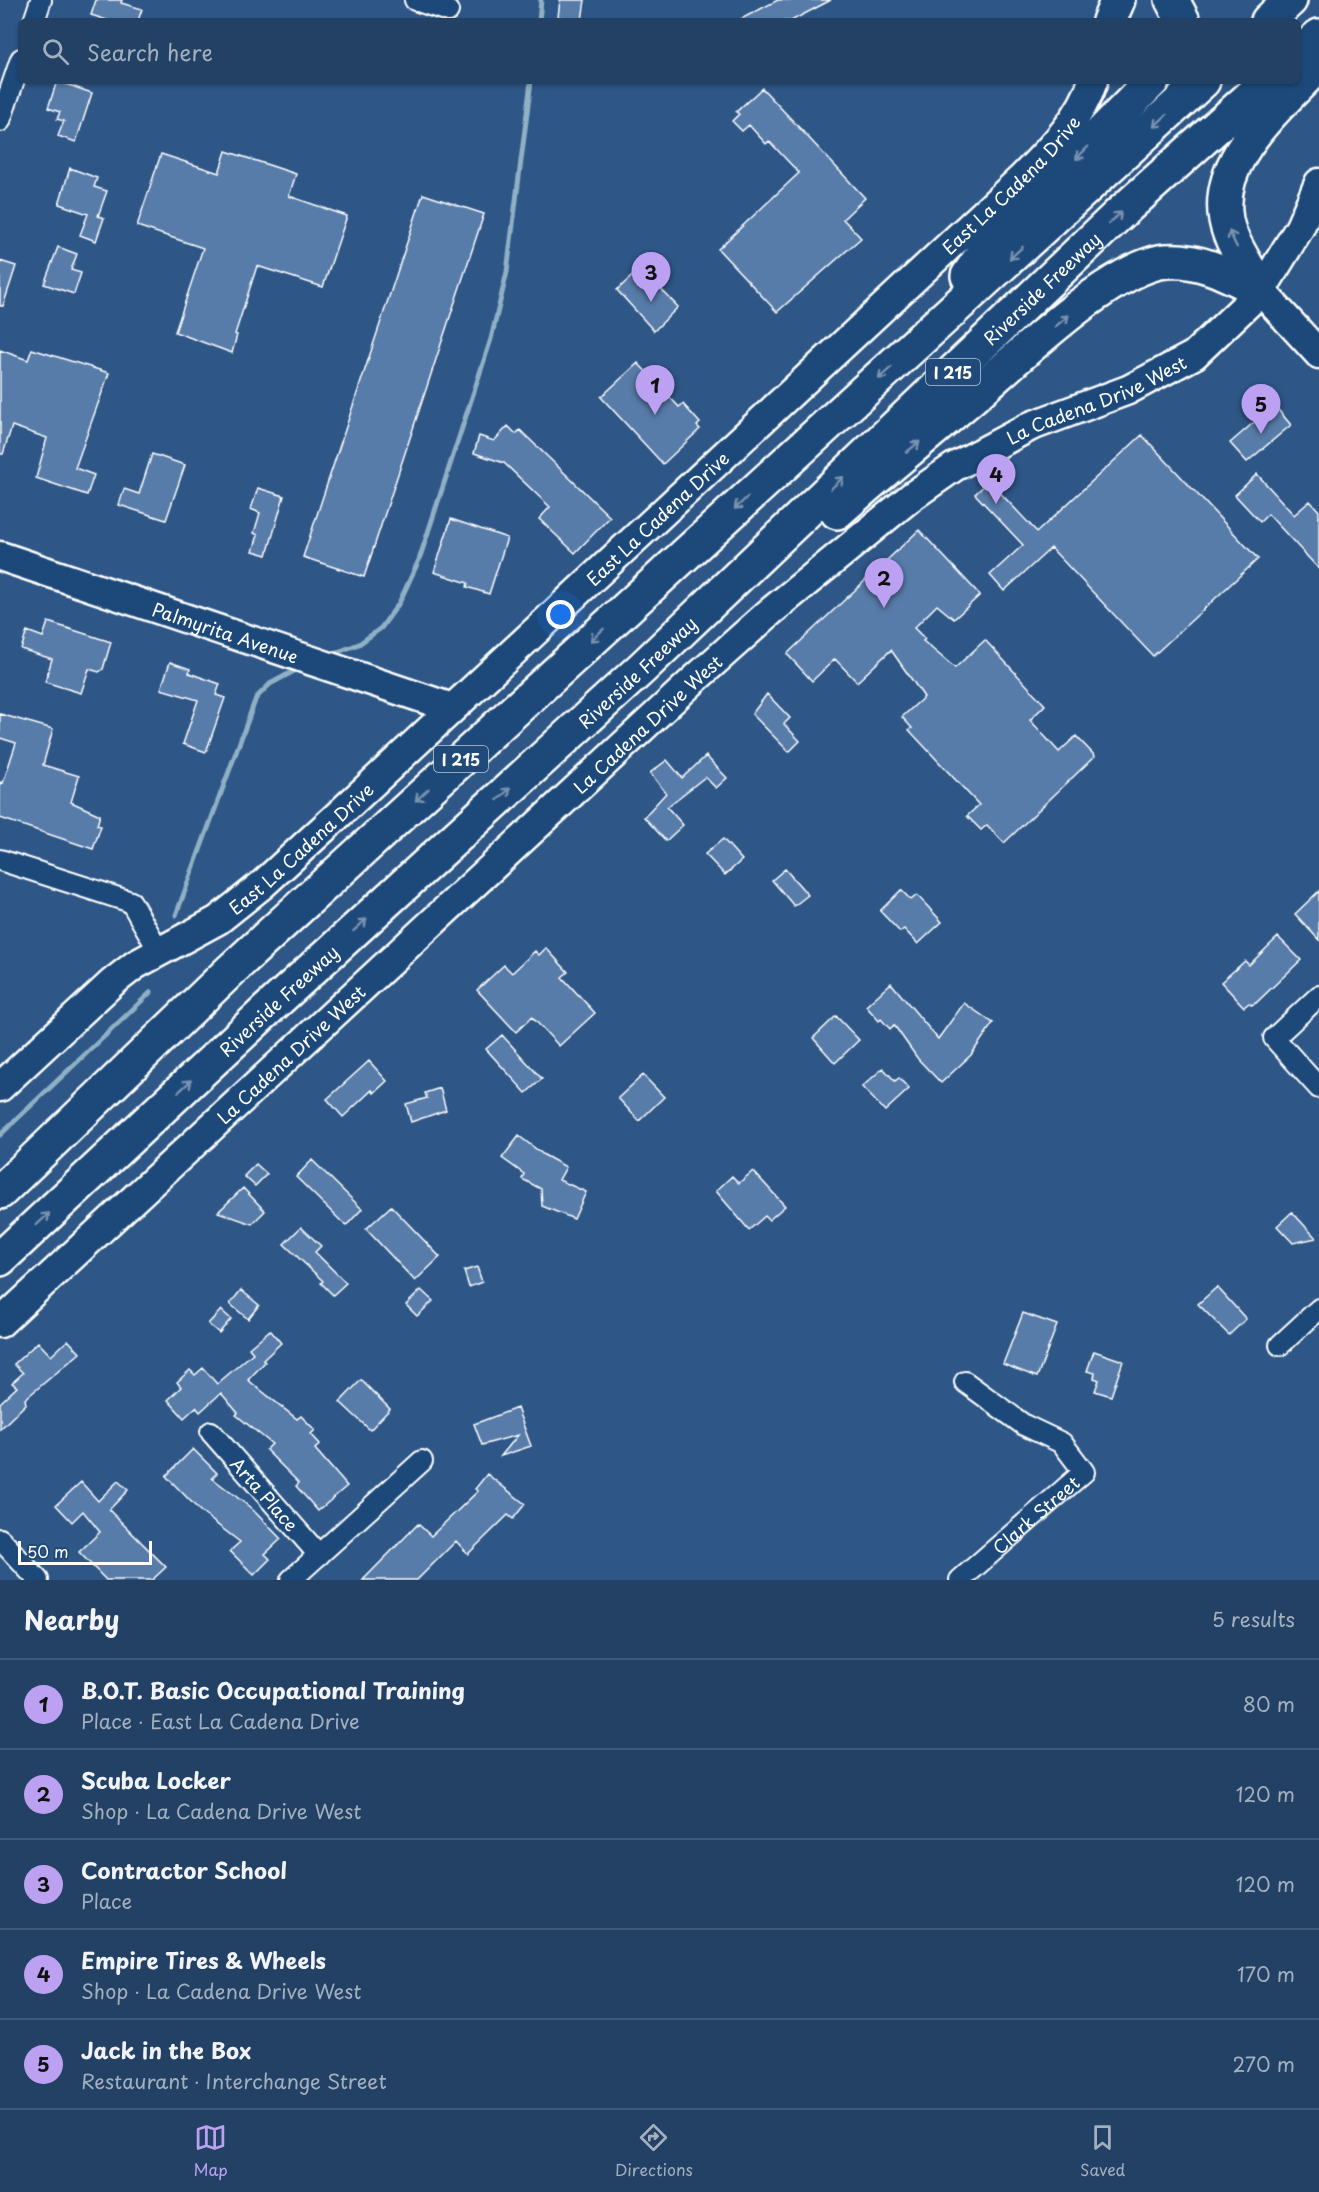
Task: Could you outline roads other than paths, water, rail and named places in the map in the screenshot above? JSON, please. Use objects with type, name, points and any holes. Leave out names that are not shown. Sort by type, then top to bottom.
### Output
[{"type":"highway","points":[[1110,18],[1118,0]]},
{"type":"highway","points":[[1172,0],[1182,18]]},
{"type":"highway","points":[[1182,0],[1184,18]]},
{"type":"highway","points":[[1271,18],[1290,0]]},
{"type":"highway","points":[[1301,51],[1319,36]]},
{"type":"highway","points":[[1301,84],[1319,64]]},
{"type":"highway","points":[[929,333],[985,251],[1149,84]]},
{"type":"highway","name":"I 215","points":[[0,1192],[230,971],[1200,84]]},
{"type":"highway","name":"Riverside Freeway","points":[[0,1259],[267,1010],[642,668],[1117,216],[1265,84]]},
{"type":"highway","points":[[1261,291],[1230,233],[1224,208],[1225,186],[1237,160],[1250,140],[1301,84]]},
{"type":"highway","points":[[642,668],[678,656],[854,496],[1081,306],[1137,268],[1166,261],[1193,262],[1223,272],[1261,291]]},
{"type":"main road","name":"East La Cadena Drive","points":[[0,1087],[113,982],[159,951],[218,920],[263,884],[1023,177],[1053,145],[1079,111],[1092,84]]},
{"type":"main road","name":"La Cadena Drive West","points":[[0,1323],[695,679],[778,605],[911,497],[954,467],[1031,426],[1128,390],[1184,360],[1202,347],[1261,291],[1300,227],[1319,183]]},
{"type":"main road","points":[[1261,291],[1319,354]]},
{"type":"main road","name":"Palmyrita Avenue","points":[[0,556],[452,708]]},
{"type":"street","points":[[35,18],[41,0]]},
{"type":"street","points":[[415,0],[447,11]]},
{"type":"street","points":[[0,122],[18,68]]},
{"type":"street","points":[[0,860],[131,902],[159,951]]},
{"type":"street","points":[[1319,996],[1274,1038],[1319,1088]]},
{"type":"street","points":[[1280,1345],[1319,1309]]},
{"type":"street","name":"Clark Street","points":[[960,1580],[1084,1472],[1062,1443],[1024,1425],[964,1382]]},
{"type":"street","name":"Arta Place","points":[[211,1432],[319,1555]]},
{"type":"street","points":[[291,1580],[422,1461]]},
{"type":"street","points":[[0,1539],[38,1580]]},
{"type":"waterway","points":[[539,18],[541,0]]},
{"type":"waterway","points":[[330,655],[359,644],[381,628],[399,603],[419,560],[491,339],[507,272],[531,84]]},
{"type":"waterway","points":[[176,915],[256,698],[270,684],[294,671]]},
{"type":"waterway","points":[[0,1135],[151,992]]},
{"type":"place","name":"Contractor School","points":[[651,302]]},
{"type":"place","name":"B.O.T. Basic Occupational Training","points":[[655,415]]},
{"type":"place","name":"Jack in the Box","points":[[1261,434]]},
{"type":"place","name":"Empire Tires & Wheels","points":[[996,504]]},
{"type":"place","name":"Scuba Locker","points":[[884,608]]}]
